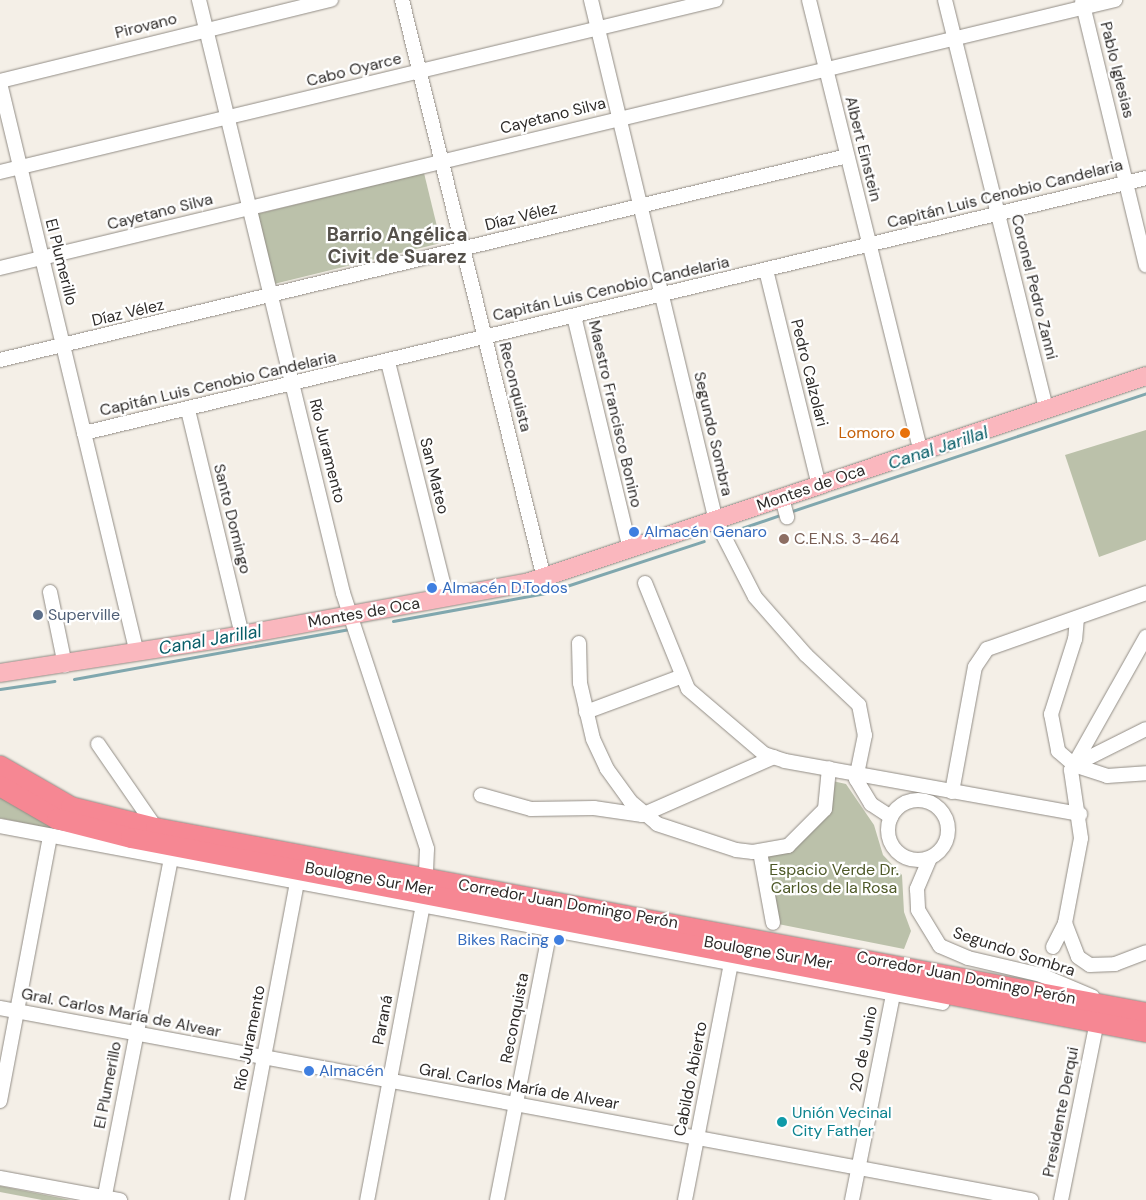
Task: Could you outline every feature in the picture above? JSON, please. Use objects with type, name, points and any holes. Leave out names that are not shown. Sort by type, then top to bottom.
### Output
[{"type":"highway","name":"Corredor Juan Domingo Perón","points":[[0,766],[71,807],[425,893],[1146,1013]]},
{"type":"highway","name":"Corredor Juan Domingo Perón","points":[[0,786],[36,809],[87,829],[1146,1032]]},
{"type":"main road","name":"Montes de Oca","points":[[0,673],[65,665],[354,616],[544,578],[716,521],[785,509],[819,485],[1046,407],[1146,376]]},
{"type":"street","name":"Río Juramento","points":[[199,0],[343,594],[354,616],[427,849],[425,893]]},
{"type":"street","name":"Pirovano","points":[[0,82],[331,0]]},
{"type":"street","name":"Reconquista","points":[[402,0],[544,578]]},
{"type":"street","name":"Segundo Sombra","points":[[591,0],[716,521],[755,598],[859,705],[865,735],[856,773]]},
{"type":"street","name":"Cabo Oyarce","points":[[0,172],[228,119],[716,0]]},
{"type":"street","name":"Albert Einstein","points":[[809,0],[921,450]]},
{"type":"street","name":"Coronel Pedro Zanni","points":[[945,0],[1046,407]]},
{"type":"street","name":"Cayetano Silva","points":[[0,268],[619,117],[954,38],[1083,4],[1115,0]]},
{"type":"street","name":"Pablo Iglesias","points":[[1083,4],[1146,265]]},
{"type":"street","name":"El Plumerillo","points":[[0,82],[137,653]]},
{"type":"street","name":"Díaz Vélez","points":[[0,360],[64,347],[847,156]]},
{"type":"street","name":"Capitán Luis Cenobio Candelaria","points":[[84,434],[388,362],[484,337],[663,296],[1146,178]]},
{"type":"street","name":"Pedro Calzolari","points":[[766,270],[819,485]]},
{"type":"street","name":"Maestro Francisco Bonino","points":[[574,316],[630,549]]},
{"type":"street","name":"San Mateo","points":[[388,362],[447,598]]},
{"type":"street","name":"Santo Domingo","points":[[188,410],[242,635]]},
{"type":"street","points":[[645,583],[680,677],[723,721],[774,758],[1080,814]]},
{"type":"street","points":[[50,592],[65,665]]},
{"type":"street","points":[[952,792],[979,657],[987,649],[1146,593]]},
{"type":"street","points":[[1077,618],[1050,726],[1058,751],[1074,764],[1108,776],[1146,773]]},
{"type":"street","points":[[1053,947],[1065,923],[1081,838],[1080,814],[1071,783],[1074,764],[1146,638]]},
{"type":"street","points":[[579,643],[586,712],[607,769],[642,815]]},
{"type":"street","points":[[586,712],[680,677]]},
{"type":"street","points":[[1074,764],[1146,729]]},
{"type":"street","points":[[98,744],[156,828]]},
{"type":"street","points":[[642,815],[774,758]]},
{"type":"street","points":[[481,794],[531,810],[594,808],[642,815],[691,836],[760,852],[788,846],[824,810],[830,768]]},
{"type":"street","points":[[856,773],[864,796],[891,816]]},
{"type":"street","points":[[914,800],[941,810],[947,838],[930,858],[917,860],[899,853],[889,836],[891,816],[914,800]]},
{"type":"street","name":"Boulogne Sur Mer","points":[[0,826],[297,883],[425,893],[550,931],[1146,1041]]},
{"type":"street","points":[[0,1101],[50,836]]},
{"type":"street","points":[[760,852],[773,923]]},
{"type":"street","name":"Segundo Sombra","points":[[930,858],[917,889],[918,910],[940,946],[968,958],[1040,975],[1112,1006]]},
{"type":"street","name":"El Plumerillo","points":[[104,1198],[171,860]]},
{"type":"street","name":"Río Juramento","points":[[237,1200],[297,883]]},
{"type":"street","name":"Paraná","points":[[367,1200],[425,893]]},
{"type":"street","points":[[1065,923],[1078,957],[1090,965],[1115,964],[1146,952]]},
{"type":"street","name":"Reconquista","points":[[497,1200],[550,931]]},
{"type":"street","name":"Cabildo Abierto","points":[[685,1200],[731,964]]},
{"type":"street","name":"20 de Junio","points":[[852,1200],[893,994]]},
{"type":"street","name":"Gral. Carlos María de Alvear","points":[[0,1008],[1031,1200]]},
{"type":"street","name":"Presidente Derqui","points":[[1061,1200],[1095,1031]]},
{"type":"street","points":[[0,1178],[120,1200]]},
{"type":"green space","points":[[424,173],[441,243],[274,284],[257,214]]},
{"type":"green space","points":[[1146,430],[1146,540],[1099,557],[1065,455]]},
{"type":"green space","name":"Espacio Verde Dr. Carlos de la Rosa","points":[[828,780],[846,784],[874,825],[883,855],[902,875],[904,912],[911,931],[904,949],[773,923],[760,852],[771,850],[825,809]]},
{"type":"green space","points":[[0,793],[58,830],[0,818]]},
{"type":"green space","points":[[0,1186],[71,1200],[42,1200],[0,1192]]},
{"type":"waterway","name":"Canal Jarillal","points":[[789,512],[1146,393]]},
{"type":"waterway","name":"Canal Jarillal","points":[[739,529],[783,514]]},
{"type":"waterway","name":"Canal Jarillal","points":[[393,621],[545,593],[704,541]]},
{"type":"waterway","name":"Canal Jarillal","points":[[74,679],[350,629]]},
{"type":"waterway","points":[[0,689],[54,681]]},
{"type":"place","name":"Lomoro","points":[[905,433]]},
{"type":"place","name":"Almacén Genaro","points":[[634,532]]},
{"type":"place","name":"C.E.N.S. 3-464","points":[[784,539]]},
{"type":"place","name":"Almacén D.Todos","points":[[432,588]]},
{"type":"place","name":"Superville","points":[[38,615]]},
{"type":"place","name":"Bikes Racing","points":[[559,940]]},
{"type":"place","name":"Almacén","points":[[309,1071]]},
{"type":"place","name":"Unión Vecinal City Father","points":[[782,1122]]},
{"type":"district","name":"Barrio Angélica Civit de Suarez","points":[[397,246]]}]
